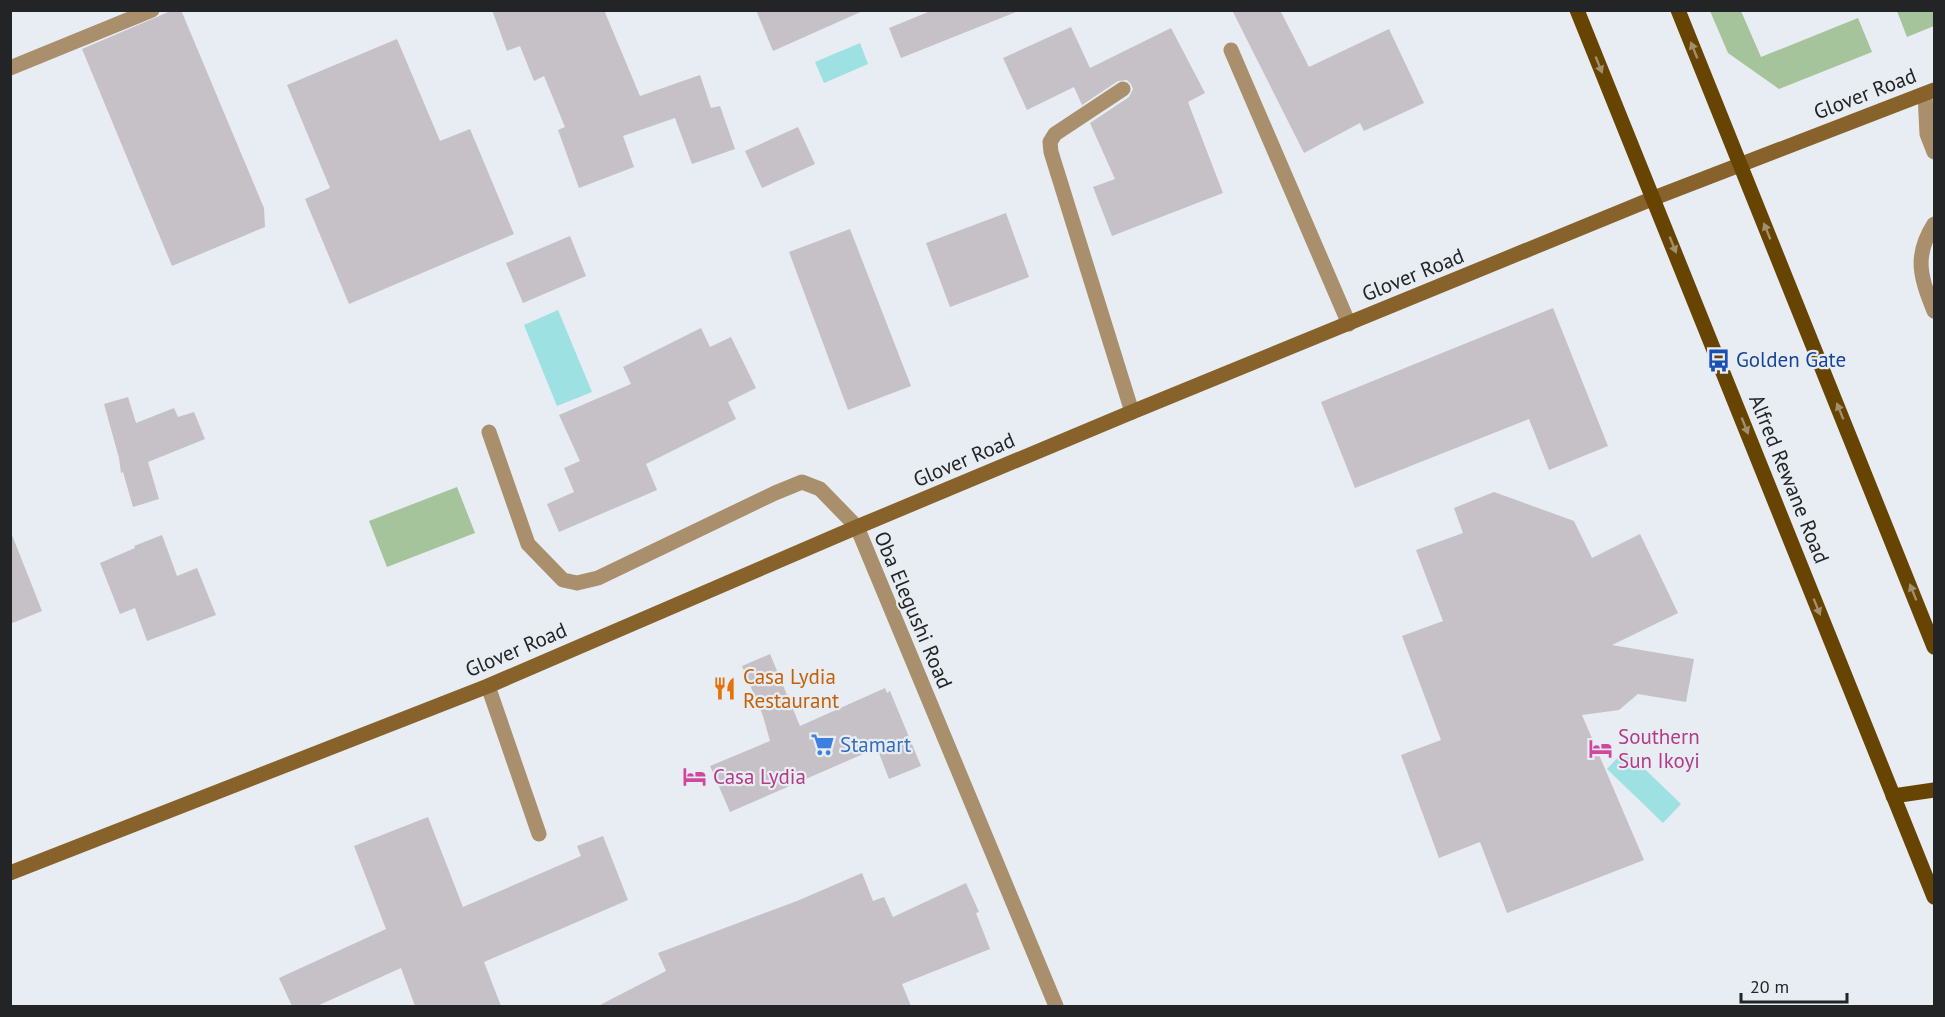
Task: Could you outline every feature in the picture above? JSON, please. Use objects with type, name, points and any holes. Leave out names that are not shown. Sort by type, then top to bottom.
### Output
[{"type":"main road","name":"Alfred Rewane Road","points":[[1577,10],[1935,897]]},
{"type":"main road","points":[[1678,10],[1935,647]]},
{"type":"main road","points":[[1893,796],[1935,790]]},
{"type":"street","points":[[10,68],[130,15],[152,10]]},
{"type":"street","points":[[1231,50],[1349,324]]},
{"type":"street","points":[[1123,89],[1055,134],[1050,142],[1051,152],[1132,412]]},
{"type":"street","points":[[1930,92],[1927,134],[1935,152]]},
{"type":"street","name":"Glover Road","points":[[10,873],[488,686],[856,527],[1132,412],[1654,198],[1930,92]]},
{"type":"street","points":[[1935,224],[1922,252],[1922,280],[1935,311]]},
{"type":"street","name":"Oba Elegushi Road","points":[[489,432],[528,544],[563,580],[577,583],[598,578],[802,482],[820,489],[856,527],[1056,1006]]},
{"type":"street","points":[[488,686],[538,834]]},
{"type":"green space","points":[[1710,11],[1741,11],[1761,57],[1858,18],[1872,52],[1779,89],[1728,53]]},
{"type":"green space","points":[[1897,11],[1934,11],[1934,26],[1907,37]]},
{"type":"green space","points":[[457,487],[475,533],[387,567],[369,521]]},
{"type":"water","points":[[860,43],[868,64],[824,83],[815,62]]},
{"type":"water","points":[[558,310],[592,392],[557,406],[524,325]]},
{"type":"water","points":[[1625,750],[1681,804],[1663,823],[1607,769]]},
{"type":"building","points":[[173,10],[181,10],[264,208],[265,227],[172,266],[82,49]]},
{"type":"building","points":[[492,10],[604,10],[640,96],[700,75],[711,108],[720,106],[735,149],[692,164],[675,118],[623,136],[634,167],[579,188],[558,130],[565,127],[544,76],[534,81],[520,46],[507,51]]},
{"type":"building","points":[[756,10],[865,10],[773,51]]},
{"type":"building","points":[[933,10],[1016,10],[1016,12],[901,58],[889,28]]},
{"type":"building","points":[[1232,10],[1280,10],[1309,67],[1389,29],[1424,103],[1364,131],[1360,123],[1304,153]]},
{"type":"building","points":[[1071,27],[1090,68],[1171,28],[1205,93],[1188,102],[1223,193],[1112,236],[1093,187],[1115,179],[1090,123],[1129,97],[1133,89],[1131,84],[1127,80],[1118,81],[1082,105],[1074,87],[1027,110],[1003,58]]},
{"type":"building","points":[[397,39],[440,141],[470,129],[514,234],[349,304],[305,199],[330,188],[287,85]]},
{"type":"building","points":[[798,127],[815,164],[762,188],[745,151]]},
{"type":"building","points":[[1006,213],[1029,277],[950,307],[926,243]]},
{"type":"building","points":[[850,229],[911,386],[848,410],[789,252]]},
{"type":"building","points":[[570,236],[586,276],[523,303],[506,263]]},
{"type":"building","points":[[1553,308],[1608,446],[1549,470],[1529,419],[1355,488],[1321,402]]},
{"type":"building","points":[[701,328],[710,347],[731,337],[756,388],[728,402],[736,419],[646,464],[657,490],[559,532],[547,504],[574,492],[564,468],[580,461],[559,415],[631,384],[623,367]]},
{"type":"building","points":[[128,397],[136,423],[174,408],[178,417],[194,412],[205,439],[148,462],[159,499],[133,507],[123,472],[121,473],[104,404]]},
{"type":"building","points":[[1494,492],[1574,521],[1592,558],[1640,534],[1678,613],[1612,645],[1694,659],[1686,702],[1638,694],[1619,710],[1582,715],[1644,860],[1507,913],[1480,842],[1439,858],[1401,755],[1441,740],[1402,636],[1443,621],[1416,550],[1463,533],[1454,508]]},
{"type":"building","points":[[10,535],[12,535],[42,611],[10,624]]},
{"type":"building","points":[[162,535],[177,576],[197,568],[216,615],[147,641],[135,608],[120,614],[100,563]]},
{"type":"building","points":[[770,654],[800,726],[885,688],[887,693],[890,691],[921,766],[889,779],[877,748],[730,812],[710,766],[770,741],[763,716],[742,666]]},
{"type":"building","points":[[428,817],[463,907],[581,856],[577,846],[603,836],[628,900],[484,962],[501,1006],[415,1006],[401,968],[317,1006],[292,1006],[279,978],[386,929],[354,846]]},
{"type":"building","points":[[862,873],[873,901],[884,897],[893,917],[966,883],[979,912],[976,913],[990,949],[902,984],[911,1006],[598,1006],[666,971],[658,953],[797,901]]},
{"type":"place","name":"Golden Gate","points":[[1718,360]]},
{"type":"place","name":"Casa Lydia Restaurant","points":[[725,689]]},
{"type":"place","name":"Stamart","points":[[822,745]]},
{"type":"place","name":"Southern Sun Ikoyi","points":[[1600,749]]},
{"type":"place","name":"Casa Lydia","points":[[695,777]]}]
